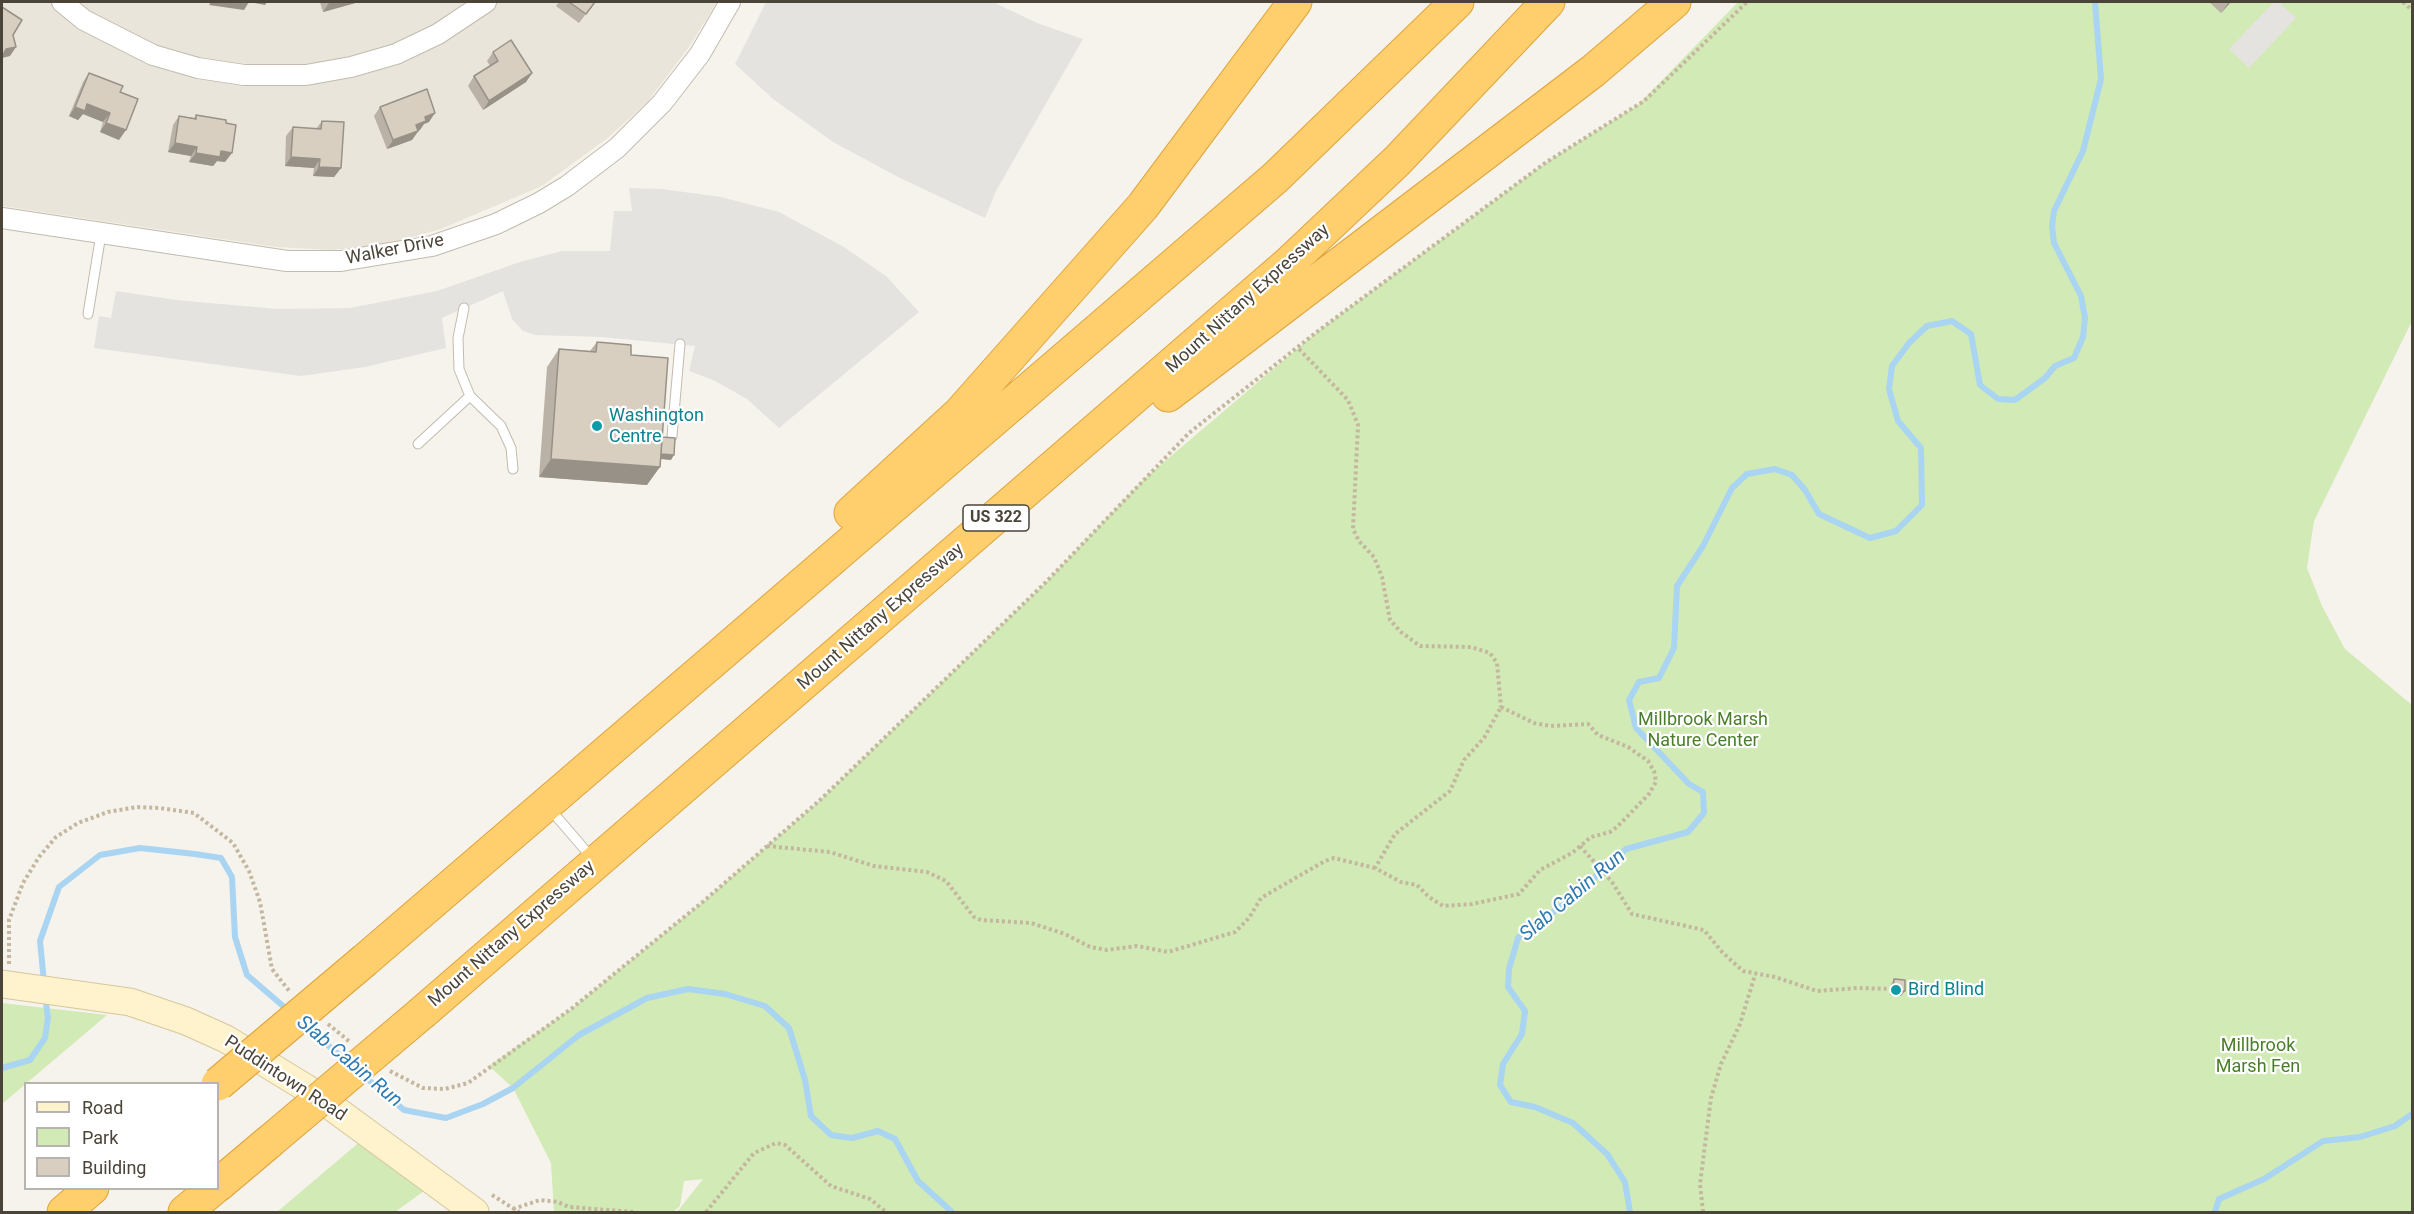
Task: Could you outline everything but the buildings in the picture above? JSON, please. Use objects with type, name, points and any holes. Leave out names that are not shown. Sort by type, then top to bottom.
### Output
[{"type":"highway","points":[[426,906],[537,790],[760,596],[959,414],[1143,206],[1295,2]]},
{"type":"highway","points":[[219,1083],[1275,178],[1457,2]]},
{"type":"highway","name":"Mount Nittany Expressway","points":[[219,1184],[516,933],[595,861],[1289,263],[1397,161],[1548,2]]},
{"type":"highway","points":[[770,712],[911,611],[1160,401],[1593,71],[1674,2]]},
{"type":"highway","points":[[64,1212],[90,1190]]},
{"type":"highway","points":[[185,1212],[212,1190]]},
{"type":"street","points":[[62,2],[93,25],[153,55],[198,68],[244,75],[306,75],[351,67],[396,54],[438,34],[486,2]]},
{"type":"street","name":"Walker Drive","points":[[2,218],[287,261],[341,261],[432,246],[496,224],[567,186],[617,148],[675,87],[700,54],[730,2]]},
{"type":"street","name":"Puddintown Road","points":[[11,984],[78,993],[148,1008],[186,1021],[226,1039],[306,1088],[475,1212]]},
{"type":"lane","points":[[88,314],[100,234]]},
{"type":"lane","points":[[464,308],[458,338],[459,369],[470,396],[501,426],[510,448],[513,469]]},
{"type":"lane","points":[[672,436],[680,344]]},
{"type":"lane","points":[[418,444],[470,396]]},
{"type":"lane","points":[[545,804],[595,861]]},
{"type":"path","points":[[2403,2],[2411,9]]},
{"type":"path","points":[[1299,349],[1348,400],[1358,424],[1353,529],[1359,541],[1374,557],[1382,577],[1390,620],[1401,632],[1420,646],[1471,647],[1490,652],[1497,663],[1501,706],[1485,738],[1464,760],[1450,791],[1395,834],[1375,868]]},
{"type":"path","points":[[766,846],[830,852],[874,866],[927,872],[946,881],[968,911],[981,920],[1031,923],[1065,934],[1090,947],[1107,950],[1137,946],[1168,952],[1235,932],[1250,918],[1261,898],[1334,858],[1375,868],[1401,882],[1417,885],[1443,906],[1460,906],[1519,894],[1540,870],[1597,836],[1617,827],[1649,794],[1656,777],[1648,761],[1628,747],[1598,735],[1588,724],[1551,726],[1534,723],[1501,706]]},
{"type":"path","points":[[1580,846],[1612,882],[1632,914],[1704,930],[1722,952],[1743,971],[1775,977],[1817,991],[1857,988],[1895,989]]},
{"type":"path","points":[[1703,1212],[1700,1184],[1711,1098],[1721,1064],[1740,1024],[1755,975]]},
{"type":"path","points":[[706,1212],[754,1153],[776,1143],[785,1145],[831,1186],[870,1199],[886,1212]]},
{"type":"path","points":[[513,1209],[540,1200],[558,1202],[569,1207],[634,1212]]},
{"type":"shaded area","points":[[2,2],[717,2],[689,47],[648,101],[609,137],[542,186],[441,229],[380,246],[331,250],[276,247],[2,206]]},
{"type":"shaded area","points":[[766,2],[993,2],[1037,23],[1083,39],[996,191],[985,218],[900,178],[833,142],[773,99],[735,64]]},
{"type":"shaded area","points":[[2274,2],[2279,2],[2296,18],[2249,68],[2229,49]]},
{"type":"shaded area","points":[[629,188],[662,189],[721,197],[779,212],[844,247],[886,276],[919,312],[779,428],[747,399],[713,380],[689,371],[695,346],[601,337],[535,335],[523,331],[512,319],[503,291],[442,318],[446,348],[365,367],[301,376],[94,348],[99,316],[111,318],[116,291],[176,300],[277,309],[350,308],[437,291],[520,262],[562,251],[610,251],[614,211],[632,211]]},
{"type":"green space","name":"Millbrook Marsh Nature Center","points":[[1738,2],[2412,2],[2412,321],[2314,521],[2307,568],[2322,606],[2345,649],[2412,705],[2412,1212],[677,1212],[703,1179],[684,1181],[680,1206],[673,1212],[554,1212],[551,1163],[513,1088],[489,1066],[571,1009],[705,900],[819,801],[1046,582],[1144,479],[1318,331],[1545,163],[1639,104]]},
{"type":"green space","points":[[2,1003],[107,1015],[28,1082],[24,1082],[24,1085],[2,1104]]},
{"type":"green space","points":[[369,1134],[435,1183],[395,1212],[277,1212]]},
{"type":"waterway","name":"Slab Cabin Run","points":[[1630,1212],[1625,1182],[1607,1154],[1573,1123],[1535,1107],[1511,1102],[1500,1085],[1503,1064],[1522,1034],[1525,1011],[1508,987],[1509,969],[1518,938],[1572,898],[1626,849],[1688,832],[1704,813],[1703,792],[1689,784],[1636,728],[1629,700],[1639,682],[1659,678],[1674,648],[1677,586],[1703,546],[1732,488],[1747,474],[1775,469],[1792,475],[1805,490],[1819,514],[1870,538],[1896,531],[1922,505],[1921,448],[1898,421],[1889,389],[1892,366],[1909,343],[1927,326],[1952,321],[1971,334],[1980,385],[1998,399],[2015,400],[2045,378],[2055,366],[2074,358],[2083,337],[2085,318],[2081,296],[2054,243],[2052,226],[2054,211],[2083,151],[2101,79],[2095,2]]},
{"type":"waterway","name":"Slab Cabin Run","points":[[44,982],[40,941],[59,887],[100,855],[140,848],[195,854],[221,858],[232,877],[235,937],[247,975],[290,1012]]},
{"type":"waterway","name":"Slab Cabin Run","points":[[364,1076],[404,1110],[446,1118],[483,1104],[513,1088],[579,1035],[647,998],[688,989],[725,994],[765,1006],[789,1028],[805,1080],[811,1116],[831,1135],[852,1138],[878,1131],[895,1139],[918,1181],[952,1212]]},
{"type":"waterway","name":"Slab Cabin Run","points":[[2,1068],[30,1060],[45,1038],[48,1018],[45,996]]},
{"type":"waterway","name":"Slab Cabin Run","points":[[304,1025],[349,1063]]},
{"type":"waterway","points":[[2215,1212],[2219,1199],[2264,1179],[2323,1141],[2360,1137],[2395,1126],[2412,1114]]},
{"type":"place","name":"Washington Centre","points":[[597,426]]},
{"type":"place","name":"Bird Blind","points":[[1896,990]]},
{"type":"park label","name":"Millbrook Marsh Fen","points":[[2258,1056]]}]
